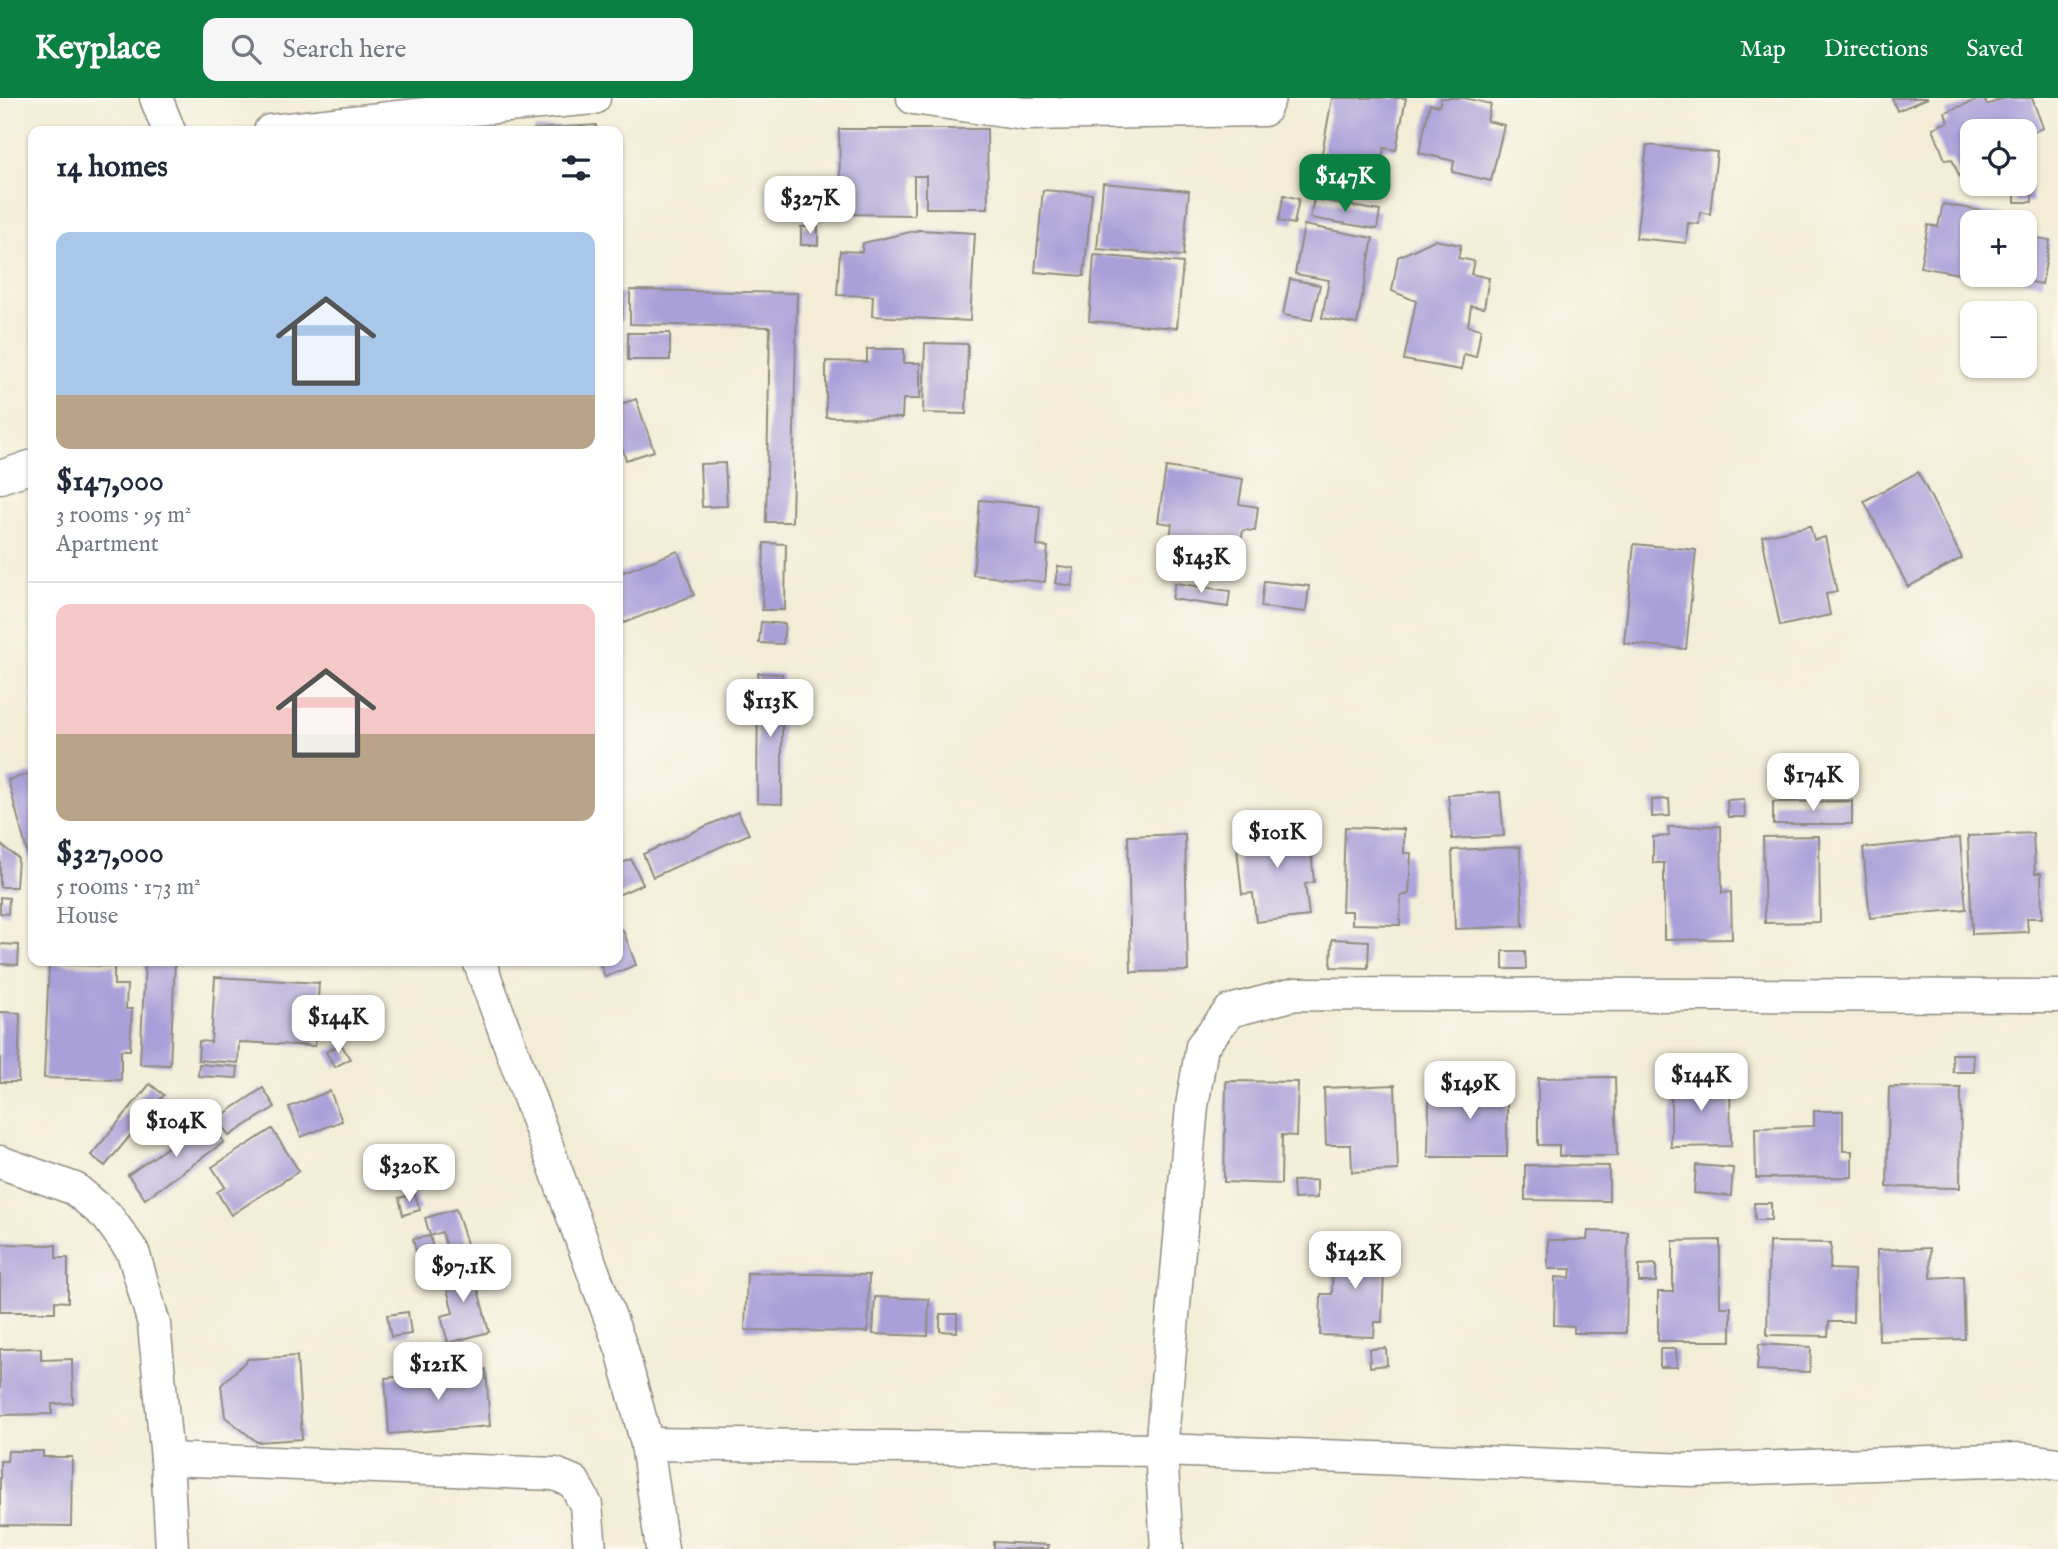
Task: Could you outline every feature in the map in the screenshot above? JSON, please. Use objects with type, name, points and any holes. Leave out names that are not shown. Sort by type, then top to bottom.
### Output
[{"type":"street","points":[[156,98],[167,126]]},
{"type":"street","points":[[319,126],[594,98]]},
{"type":"street","points":[[913,98],[1024,114],[1264,110],[1269,98]]},
{"type":"street","points":[[0,477],[28,468]]},
{"type":"street","points":[[481,966],[622,1350],[647,1444],[662,1549]]},
{"type":"street","points":[[1167,1549],[1161,1450],[1192,1106],[1202,1046],[1230,1011],[1295,994],[2058,996]]},
{"type":"street","points":[[0,1162],[75,1189],[107,1216],[133,1252],[154,1324],[167,1459],[172,1549]]},
{"type":"street","points":[[647,1444],[1161,1450],[1691,1470],[2022,1459],[2058,1464]]},
{"type":"street","points":[[167,1459],[555,1474],[574,1482],[586,1506],[590,1549]]},
{"type":"building","points":[[1332,98],[1406,98],[1396,150],[1384,148],[1380,171],[1321,159]]},
{"type":"building","points":[[1441,98],[1464,98],[1491,104],[1487,121],[1504,125],[1491,181],[1452,172],[1454,161],[1419,153],[1430,104],[1439,106]]},
{"type":"building","points":[[1892,98],[1928,98],[1897,111]]},
{"type":"building","points":[[1982,98],[1987,105],[2004,98],[2032,98],[2043,128],[2037,130],[2037,119],[1960,119],[1960,178],[1952,159],[1945,160],[1933,128],[1948,122],[1945,112]]},
{"type":"building","points":[[839,129],[987,129],[988,208],[926,208],[926,176],[914,176],[914,215],[841,214],[841,203],[831,203],[831,178],[840,178]]},
{"type":"building","points":[[1647,145],[1717,152],[1710,214],[1700,212],[1699,224],[1688,223],[1686,243],[1636,238]]},
{"type":"building","points":[[1103,183],[1189,191],[1183,256],[1097,249]]},
{"type":"building","points":[[1043,190],[1092,194],[1084,276],[1035,272]]},
{"type":"building","points":[[1284,195],[1299,199],[1294,224],[1279,221]]},
{"type":"building","points":[[2015,196],[2032,196],[2032,202],[2015,202]]},
{"type":"building","points":[[1314,199],[1380,211],[1377,229],[1310,218]]},
{"type":"building","points":[[1943,204],[1977,210],[1960,210],[1960,274],[1920,267],[1928,225],[1938,227]]},
{"type":"building","points":[[1304,225],[1373,238],[1357,324],[1322,318],[1329,280],[1295,274]]},
{"type":"building","points":[[801,227],[818,227],[818,245],[801,245]]},
{"type":"building","points":[[919,230],[975,233],[970,321],[872,316],[873,296],[837,295],[840,251],[862,252],[863,243]]},
{"type":"building","points":[[2037,238],[2050,240],[2042,284],[2037,283]]},
{"type":"building","points":[[1434,240],[1461,245],[1458,258],[1474,261],[1471,274],[1489,278],[1484,308],[1471,306],[1468,326],[1481,329],[1476,357],[1464,354],[1461,370],[1404,360],[1416,301],[1392,291],[1398,257]]},
{"type":"building","points":[[1094,255],[1183,263],[1177,328],[1089,321]]},
{"type":"building","points":[[1290,279],[1320,285],[1312,320],[1283,315]]},
{"type":"building","points":[[630,290],[797,293],[792,522],[766,522],[770,327],[630,324]]},
{"type":"building","points":[[628,333],[670,333],[670,360],[628,360]]},
{"type":"building","points":[[925,343],[968,344],[966,414],[923,413]]},
{"type":"building","points":[[867,349],[904,349],[904,363],[920,363],[920,399],[903,399],[902,418],[826,417],[826,361],[867,362]]},
{"type":"building","points":[[636,399],[654,451],[626,460],[623,450],[623,403]]},
{"type":"building","points":[[725,463],[727,506],[702,507],[700,464]]},
{"type":"building","points":[[1166,467],[1243,479],[1239,504],[1258,507],[1255,531],[1243,530],[1237,568],[1167,558],[1172,524],[1158,522]]},
{"type":"building","points":[[1918,472],[1962,558],[1908,587],[1864,501]]},
{"type":"building","points":[[980,500],[1040,506],[1037,546],[1048,547],[1045,582],[973,575]]},
{"type":"building","points":[[1810,526],[1814,540],[1825,537],[1837,592],[1826,594],[1830,615],[1780,626],[1762,536]]},
{"type":"building","points":[[764,543],[786,544],[785,610],[762,610]]},
{"type":"building","points":[[1634,544],[1696,550],[1686,649],[1624,643]]},
{"type":"building","points":[[678,551],[694,595],[624,623],[623,572]]},
{"type":"building","points":[[1058,566],[1074,568],[1072,586],[1055,583]]},
{"type":"building","points":[[1264,581],[1309,586],[1306,612],[1261,607]]},
{"type":"building","points":[[1175,583],[1230,591],[1228,607],[1172,599]]},
{"type":"building","points":[[761,622],[785,624],[783,644],[759,643]]},
{"type":"building","points":[[758,673],[782,674],[782,804],[757,803]]},
{"type":"building","points":[[28,774],[28,855],[8,780]]},
{"type":"building","points":[[1500,792],[1504,836],[1452,839],[1448,795]]},
{"type":"building","points":[[1669,799],[1670,816],[1652,817],[1652,800]]},
{"type":"building","points":[[1744,799],[1745,817],[1728,817],[1727,800]]},
{"type":"building","points":[[1852,801],[1852,824],[1773,824],[1773,802]]},
{"type":"building","points":[[738,812],[749,834],[653,877],[643,854]]},
{"type":"building","points":[[1302,818],[1305,850],[1311,849],[1314,882],[1305,884],[1309,916],[1256,922],[1253,893],[1242,894],[1237,849],[1255,847],[1252,823]]},
{"type":"building","points":[[1721,826],[1722,893],[1731,892],[1732,939],[1664,940],[1664,863],[1653,863],[1653,837],[1669,836],[1668,827]]},
{"type":"building","points":[[1345,827],[1404,829],[1404,853],[1411,853],[1409,894],[1401,896],[1400,925],[1352,924],[1352,911],[1342,911]]},
{"type":"building","points":[[2033,833],[2035,873],[2041,873],[2042,918],[2027,918],[2028,932],[1972,934],[1968,836]]},
{"type":"building","points":[[1185,834],[1188,971],[1131,972],[1128,836]]},
{"type":"building","points":[[1819,836],[1820,922],[1765,923],[1763,837]]},
{"type":"building","points":[[1960,838],[1966,909],[1870,918],[1863,848]]},
{"type":"building","points":[[0,844],[18,858],[16,887],[0,887]]},
{"type":"building","points":[[1520,847],[1523,926],[1455,929],[1452,850]]},
{"type":"building","points":[[631,859],[643,884],[623,893],[623,863]]},
{"type":"building","points":[[0,897],[9,898],[8,914],[0,913]]},
{"type":"building","points":[[623,930],[636,965],[605,977],[601,966],[623,966]]},
{"type":"building","points":[[1332,939],[1369,941],[1368,968],[1331,967]]},
{"type":"building","points":[[0,944],[19,945],[18,965],[0,964]]},
{"type":"building","points":[[1503,951],[1525,951],[1526,969],[1503,969]]},
{"type":"building","points":[[49,966],[114,966],[114,985],[127,985],[126,1009],[132,1009],[130,1050],[121,1050],[121,1080],[44,1078]]},
{"type":"building","points":[[145,966],[175,966],[170,1065],[140,1064]]},
{"type":"building","points":[[215,977],[319,983],[315,1046],[239,1042],[238,1063],[198,1060],[199,1041],[211,1042]]},
{"type":"building","points":[[0,1012],[20,1013],[18,1082],[0,1082]]},
{"type":"building","points":[[341,1044],[350,1059],[335,1067],[326,1052]]},
{"type":"building","points":[[1952,1054],[1973,1054],[1974,1072],[1953,1072]]},
{"type":"building","points":[[199,1064],[238,1067],[237,1078],[198,1076]]},
{"type":"building","points":[[1615,1077],[1617,1156],[1559,1156],[1559,1145],[1538,1145],[1538,1078]]},
{"type":"building","points":[[1671,1079],[1730,1079],[1731,1146],[1671,1147]]},
{"type":"building","points":[[1226,1081],[1298,1082],[1296,1136],[1282,1135],[1281,1184],[1224,1182]]},
{"type":"building","points":[[1451,1082],[1507,1082],[1507,1157],[1428,1157],[1429,1098],[1450,1098]]},
{"type":"building","points":[[150,1084],[164,1095],[105,1166],[91,1155]]},
{"type":"building","points":[[1395,1085],[1398,1170],[1352,1172],[1351,1145],[1326,1145],[1324,1088]]},
{"type":"building","points":[[1889,1087],[1961,1088],[1960,1188],[1887,1187]]},
{"type":"building","points":[[263,1088],[275,1107],[229,1136],[218,1118]]},
{"type":"building","points":[[330,1091],[342,1121],[301,1137],[289,1107]]},
{"type":"building","points":[[1814,1111],[1843,1111],[1843,1151],[1852,1151],[1852,1177],[1756,1178],[1755,1128],[1814,1126]]},
{"type":"building","points":[[208,1119],[224,1142],[145,1199],[128,1175]]},
{"type":"building","points":[[272,1129],[299,1171],[231,1215],[217,1192],[225,1187],[212,1167]]},
{"type":"building","points":[[1525,1165],[1609,1166],[1609,1201],[1525,1200]]},
{"type":"building","points":[[1696,1165],[1733,1168],[1731,1196],[1694,1193]]},
{"type":"building","points":[[1317,1180],[1317,1198],[1294,1199],[1293,1181]]},
{"type":"building","points":[[415,1194],[420,1210],[403,1215],[399,1198]]},
{"type":"building","points":[[1754,1203],[1771,1203],[1771,1220],[1755,1220]]},
{"type":"building","points":[[456,1209],[468,1247],[448,1252],[442,1232],[430,1236],[425,1218]]},
{"type":"building","points":[[1588,1231],[1628,1232],[1626,1333],[1574,1333],[1574,1326],[1554,1325],[1555,1277],[1570,1278],[1571,1269],[1548,1269],[1548,1240],[1587,1240]]},
{"type":"building","points":[[430,1236],[434,1252],[417,1256],[413,1239]]},
{"type":"building","points":[[1720,1240],[1720,1307],[1731,1307],[1731,1341],[1658,1341],[1658,1292],[1673,1292],[1673,1241]]},
{"type":"building","points":[[1769,1242],[1831,1243],[1830,1269],[1854,1270],[1853,1322],[1829,1322],[1828,1336],[1767,1335]]},
{"type":"building","points":[[0,1244],[56,1245],[56,1258],[68,1258],[68,1302],[55,1301],[55,1312],[0,1312]]},
{"type":"building","points":[[1333,1246],[1393,1248],[1392,1271],[1384,1270],[1382,1322],[1375,1322],[1374,1337],[1320,1335],[1321,1294],[1332,1294]]},
{"type":"building","points":[[1930,1248],[1931,1278],[1963,1276],[1965,1339],[1879,1341],[1877,1250]]},
{"type":"building","points":[[471,1262],[489,1332],[448,1343],[441,1316],[453,1313],[442,1269]]},
{"type":"building","points":[[1656,1264],[1656,1282],[1639,1282],[1639,1265]]},
{"type":"building","points":[[747,1273],[869,1275],[868,1332],[745,1330]]},
{"type":"building","points":[[875,1297],[929,1299],[928,1336],[873,1334]]},
{"type":"building","points":[[408,1312],[411,1334],[391,1337],[387,1315]]},
{"type":"building","points":[[940,1314],[957,1314],[957,1332],[940,1331]]},
{"type":"building","points":[[1759,1344],[1811,1347],[1810,1372],[1757,1370]]},
{"type":"building","points":[[41,1348],[41,1360],[72,1359],[73,1403],[52,1404],[52,1414],[0,1415],[0,1349]]},
{"type":"building","points":[[1386,1348],[1387,1365],[1370,1367],[1369,1349]]},
{"type":"building","points":[[1660,1349],[1676,1349],[1677,1367],[1660,1367]]},
{"type":"building","points":[[297,1356],[302,1439],[257,1442],[225,1417],[221,1385],[248,1359]]},
{"type":"building","points":[[486,1369],[490,1426],[389,1434],[385,1378]]},
{"type":"building","points":[[8,1451],[43,1451],[43,1457],[72,1457],[71,1526],[0,1525],[0,1461],[7,1461]]},
{"type":"building","points":[[994,1542],[1049,1545],[1048,1549],[994,1549]]}]
